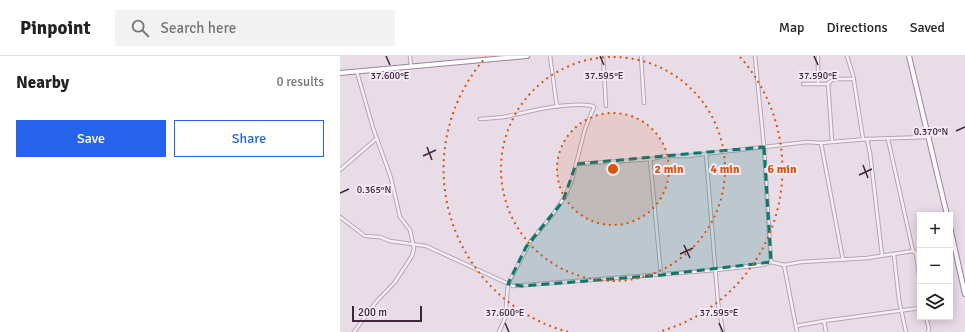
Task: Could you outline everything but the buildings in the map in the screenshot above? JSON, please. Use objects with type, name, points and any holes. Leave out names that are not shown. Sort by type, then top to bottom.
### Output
[{"type":"highway","points":[[340,74],[411,68],[487,58],[527,56]]},
{"type":"highway","points":[[909,56],[946,212]]},
{"type":"highway","points":[[952,248],[965,294]]},
{"type":"street","points":[[410,56],[411,68]]},
{"type":"street","points":[[550,56],[557,107]]},
{"type":"street","points":[[603,56],[606,106]]},
{"type":"street","points":[[641,56],[644,103]]},
{"type":"street","points":[[755,56],[764,147],[771,262]]},
{"type":"street","points":[[818,56],[818,84]]},
{"type":"street","points":[[847,56],[854,78],[863,139]]},
{"type":"street","points":[[354,332],[369,314],[374,305],[395,282],[414,252],[410,230],[400,217],[391,178],[376,139],[357,72]]},
{"type":"street","points":[[803,84],[828,83],[834,79],[854,78]]},
{"type":"street","points":[[828,83],[832,141]]},
{"type":"street","points":[[480,119],[507,117],[557,107],[594,106],[585,129],[566,195],[554,213],[530,242],[508,284],[505,318],[499,332]]},
{"type":"street","points":[[576,164],[650,159],[664,156],[680,157],[807,142],[821,143],[863,139],[929,137]]},
{"type":"street","points":[[888,138],[917,266]]},
{"type":"street","points":[[340,170],[376,139]]},
{"type":"street","points":[[867,139],[882,255]]},
{"type":"street","points":[[821,143],[843,260]]},
{"type":"street","points":[[706,154],[718,304],[723,332]]},
{"type":"street","points":[[650,159],[661,274]]},
{"type":"street","points":[[340,217],[365,236],[380,237],[390,241],[426,246],[513,286],[716,270],[762,265],[771,262],[784,265],[801,262],[843,260],[914,252]]},
{"type":"street","points":[[894,255],[901,310],[906,332]]},
{"type":"street","points":[[784,265],[797,332]]},
{"type":"street","points":[[796,326],[917,308]]},
{"type":"street","points":[[927,320],[929,329],[928,332]]},
{"type":"street","points":[[824,321],[826,332]]},
{"type":"highlighted area","points":[[764,147],[771,262],[661,275],[522,286],[508,284],[526,247],[563,201],[576,164]]}]
